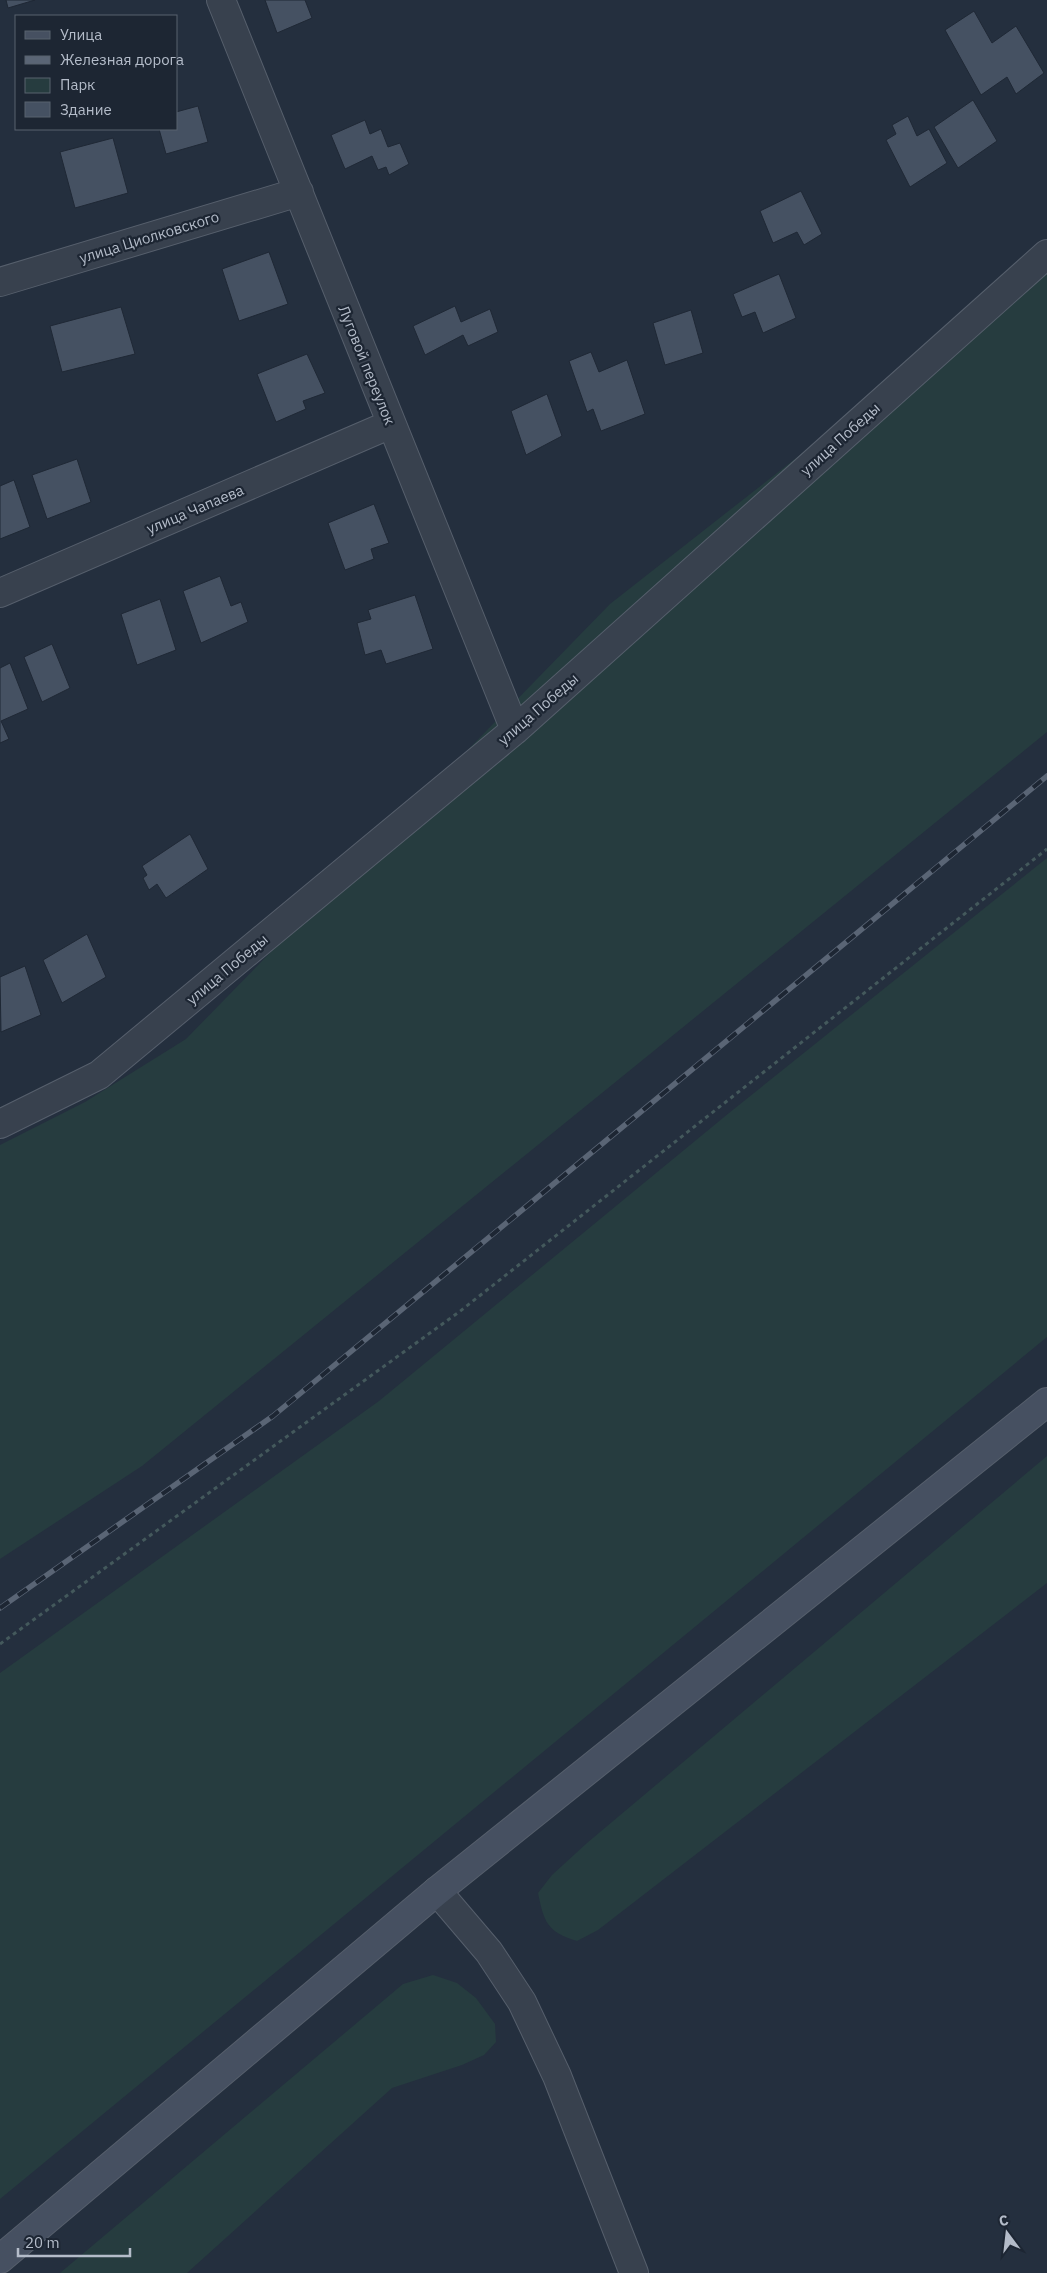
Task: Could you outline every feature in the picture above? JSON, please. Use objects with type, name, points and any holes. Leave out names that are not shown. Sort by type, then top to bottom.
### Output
[{"type":"street","name":"Луговой переулок","points":[[221,0],[515,730]]},
{"type":"street","name":"улица Циолковского","points":[[0,282],[299,192]]},
{"type":"street","name":"улица Победы","points":[[0,1124],[99,1075],[515,730],[1047,254]]},
{"type":"street","name":"улица Чапаева","points":[[0,593],[391,424]]},
{"type":"street","points":[[0,2259],[436,1891],[1047,1402]]},
{"type":"street","points":[[436,1891],[489,1952],[522,2002],[558,2076],[634,2273]]},
{"type":"path","points":[[0,1644],[459,1312],[1047,849]]},
{"type":"green space","points":[[1047,261],[1047,732],[142,1466],[0,1559],[0,1145],[85,1102],[186,1039],[610,604]]},
{"type":"green space","points":[[1047,858],[1047,1337],[0,2199],[0,1673],[379,1401],[729,1113]]},
{"type":"green space","points":[[1047,1456],[1047,1583],[598,1930],[577,1941],[553,1930],[545,1919],[538,1893],[552,1875],[587,1843]]},
{"type":"green space","points":[[433,1975],[457,1983],[476,1998],[495,2024],[496,2042],[484,2055],[462,2065],[392,2088],[187,2273],[60,2273],[403,1984]]},
{"type":"building","points":[[6,0],[35,0],[8,8]]},
{"type":"building","points":[[265,0],[305,0],[312,18],[277,33]]},
{"type":"building","points":[[974,11],[992,43],[1016,26],[1044,73],[1016,94],[1007,77],[981,95],[945,30]]},
{"type":"building","points":[[973,100],[997,141],[958,168],[934,127]]},
{"type":"building","points":[[198,106],[208,142],[166,154],[159,130],[178,130],[178,111]]},
{"type":"building","points":[[908,116],[917,136],[929,129],[947,163],[910,187],[886,140],[896,134],[892,125]]},
{"type":"building","points":[[365,120],[370,134],[381,129],[388,147],[400,143],[409,164],[389,175],[386,167],[378,170],[372,156],[345,169],[331,135]]},
{"type":"building","points":[[113,138],[128,193],[75,208],[60,152]]},
{"type":"building","points":[[801,191],[822,234],[804,245],[797,232],[773,243],[760,211]]},
{"type":"building","points":[[269,252],[288,304],[239,321],[222,269]]},
{"type":"building","points":[[779,274],[796,318],[763,333],[755,312],[742,317],[733,294]]},
{"type":"building","points":[[455,306],[461,322],[490,309],[498,332],[468,346],[463,335],[425,355],[413,326]]},
{"type":"building","points":[[121,307],[135,354],[62,372],[50,326]]},
{"type":"building","points":[[691,310],[703,353],[665,365],[653,323]]},
{"type":"building","points":[[591,352],[599,372],[627,360],[645,414],[601,431],[593,409],[587,412],[569,361]]},
{"type":"building","points":[[307,354],[325,393],[303,401],[306,409],[276,422],[257,374]]},
{"type":"building","points":[[547,394],[562,436],[526,455],[511,411]]},
{"type":"building","points":[[77,459],[91,502],[47,519],[32,475]]},
{"type":"building","points":[[14,480],[30,527],[0,539],[0,486]]},
{"type":"building","points":[[374,504],[389,543],[371,549],[374,559],[345,570],[328,523]]},
{"type":"building","points":[[220,576],[231,606],[241,602],[248,622],[201,643],[183,591]]},
{"type":"building","points":[[415,595],[433,649],[386,664],[381,650],[365,655],[357,623],[371,619],[368,610]]},
{"type":"building","points":[[160,599],[176,650],[137,665],[121,614]]},
{"type":"building","points":[[52,644],[70,688],[42,702],[24,657]]},
{"type":"building","points":[[10,663],[28,709],[1,721],[9,739],[0,743],[0,668]]},
{"type":"building","points":[[190,834],[208,869],[166,898],[157,884],[149,890],[143,878],[147,875],[142,866]]},
{"type":"building","points":[[87,934],[106,977],[62,1003],[43,960]]},
{"type":"building","points":[[25,966],[41,1015],[1,1032],[0,977]]},
{"type":"railway","points":[[0,1608],[273,1416],[1047,776]]}]
